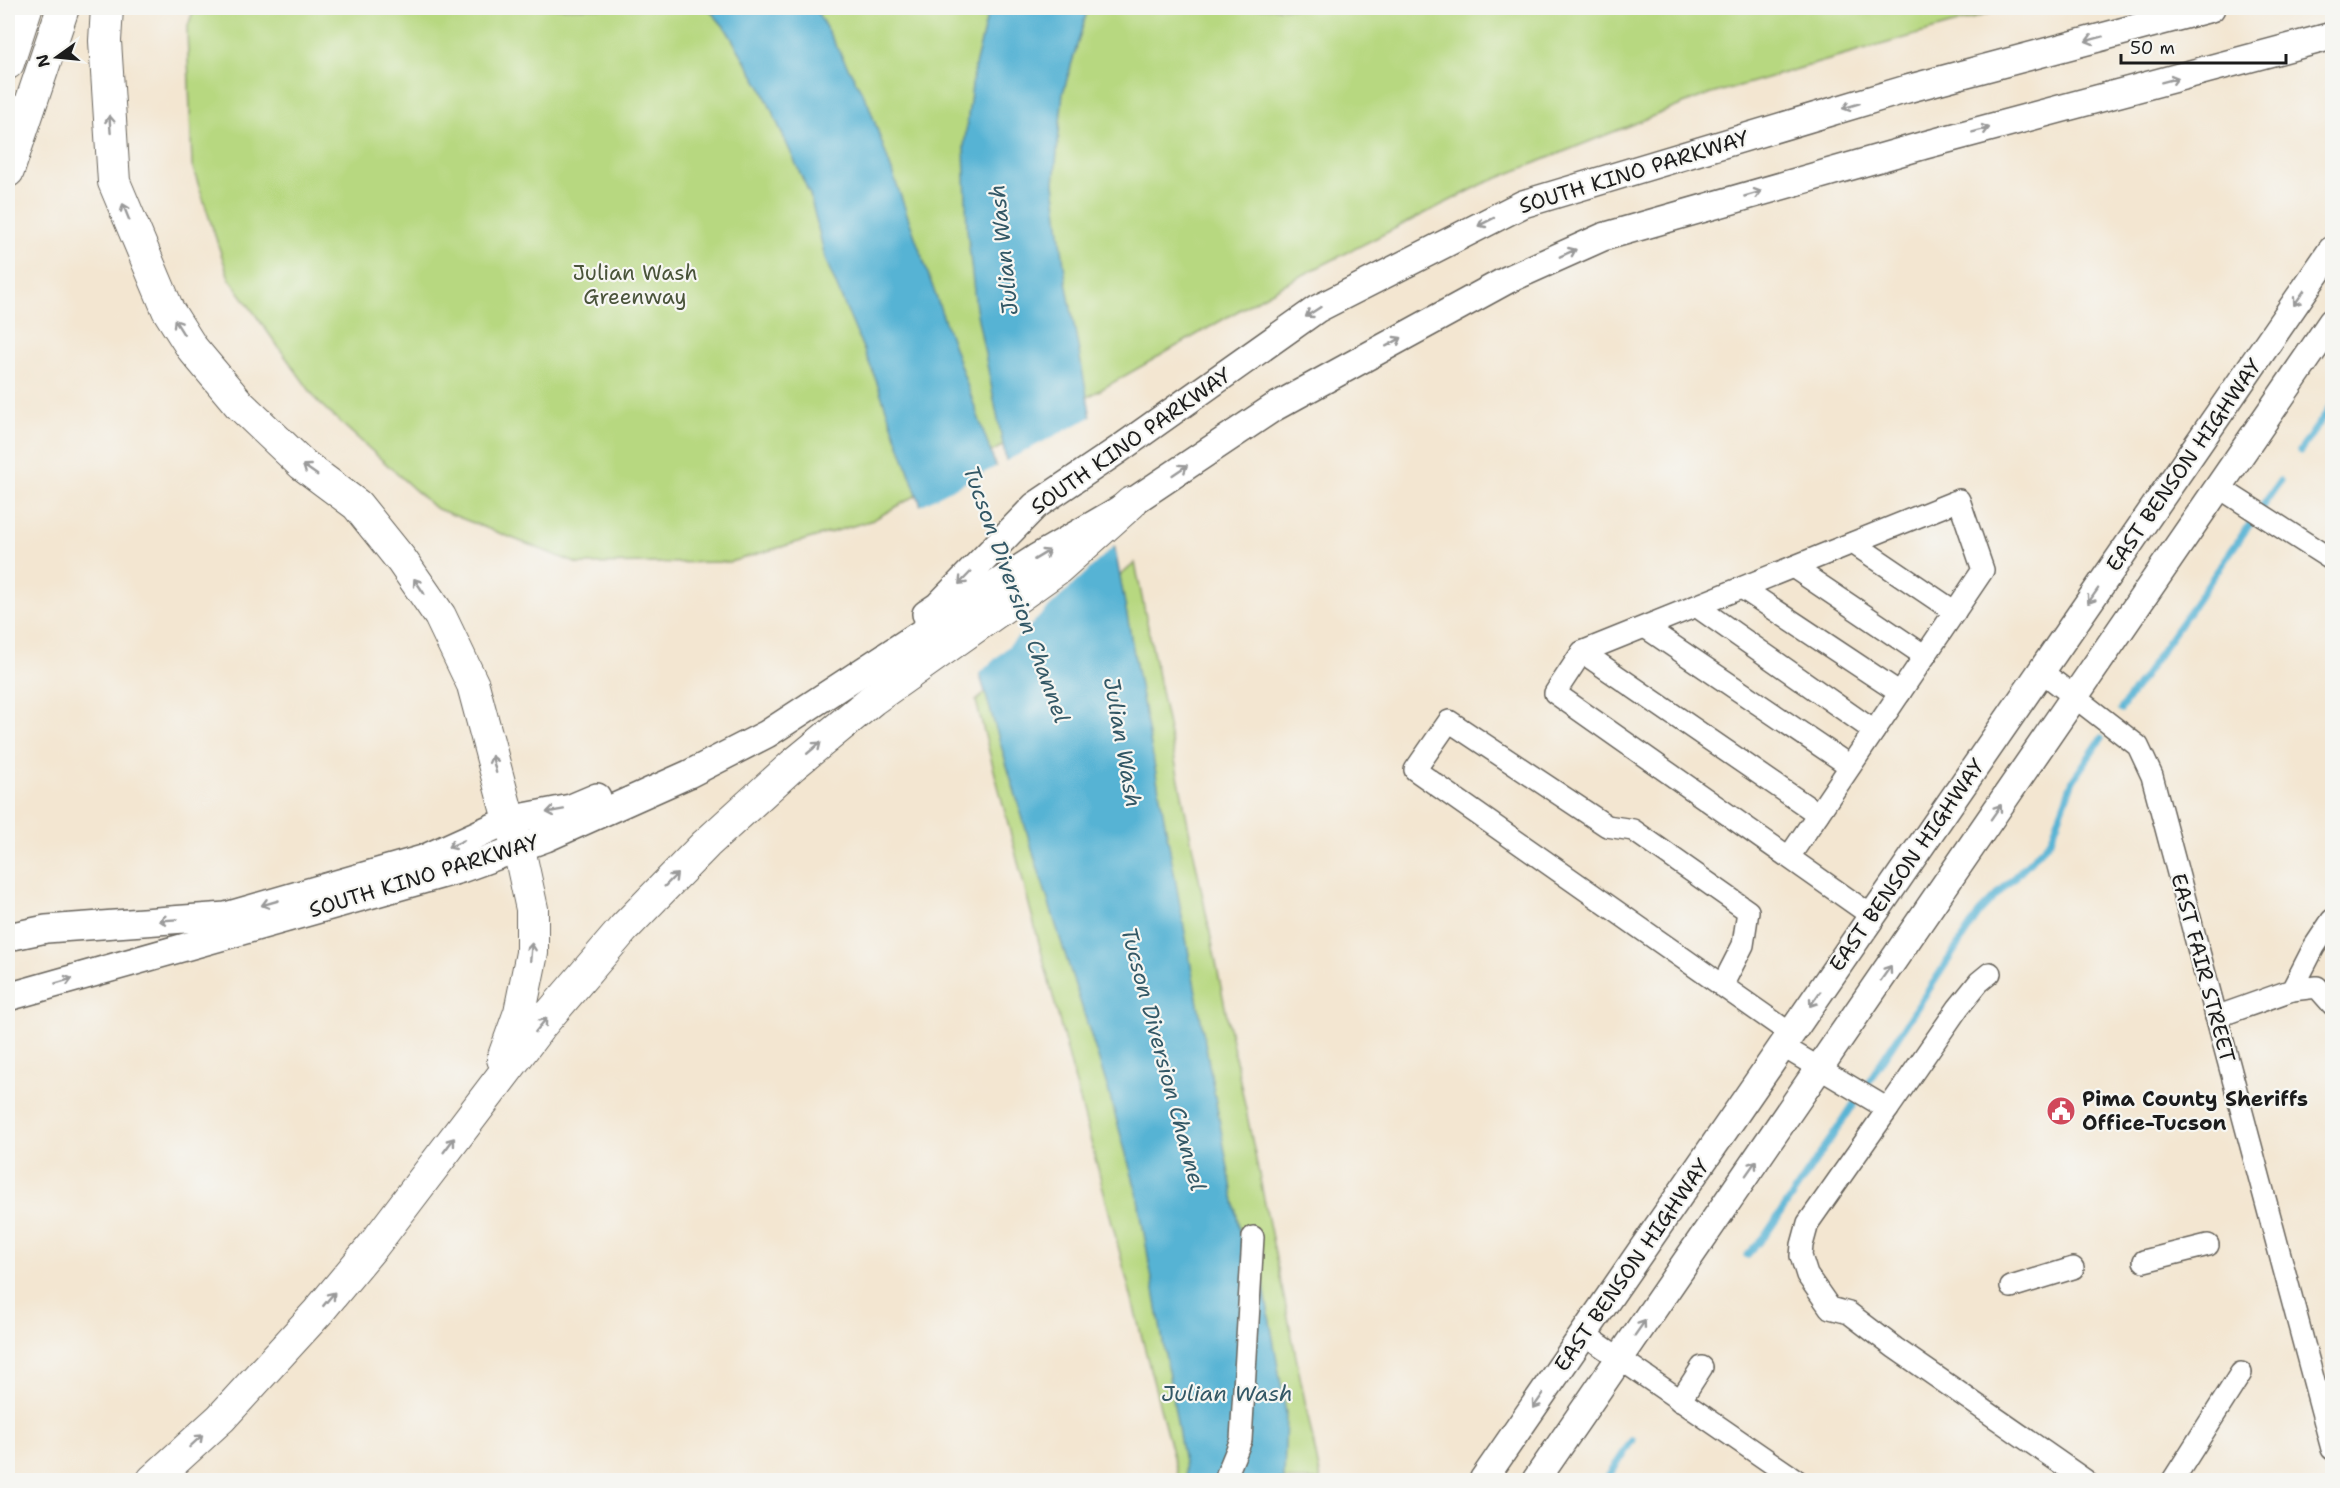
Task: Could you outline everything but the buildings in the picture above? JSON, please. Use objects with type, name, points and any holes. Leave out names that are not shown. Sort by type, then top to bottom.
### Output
[{"type":"highway","points":[[8,63],[26,8]]},
{"type":"highway","points":[[8,171],[63,8]]},
{"type":"highway","points":[[107,8],[105,41],[114,182],[168,310],[192,348],[238,404],[302,464],[357,506],[402,561],[440,616],[473,685],[532,909],[532,953],[520,1012],[493,1088]]},
{"type":"highway","points":[[153,1480],[221,1418],[318,1312],[373,1246],[541,1025],[624,928],[706,844],[846,721],[942,624],[1057,568],[1131,503]]},
{"type":"main road","name":"SOUTH KINO PARKWAY","points":[[8,997],[450,872],[514,835],[688,758],[762,721],[942,624],[1035,506],[1317,309],[1523,204],[1907,89],[2211,8]]},
{"type":"main road","points":[[1131,503],[1273,408],[1507,280],[1603,237],[1925,146],[2325,41]]},
{"type":"main road","name":"EAST BENSON HIGHWAY","points":[[1483,1480],[2332,250]]},
{"type":"main road","name":"EAST BENSON HIGHWAY","points":[[1536,1480],[2332,322]]},
{"type":"main road","name":"SOUTH KINO PARKWAY","points":[[8,937],[46,929],[226,916],[514,835]]},
{"type":"street","points":[[2220,488],[2332,560]]},
{"type":"street","points":[[1789,857],[1983,570],[1959,500],[1582,652],[1555,693],[1872,916]]},
{"type":"street","points":[[1853,543],[1955,612]]},
{"type":"street","points":[[1792,567],[1924,656]]},
{"type":"street","points":[[1742,588],[1900,693]]},
{"type":"street","points":[[1696,606],[1874,731]]},
{"type":"street","points":[[1645,627],[1850,766]]},
{"type":"street","points":[[1582,652],[1818,814]]},
{"type":"street","name":"EAST FAIR STREET","points":[[2041,671],[2138,746],[2152,776],[2216,1017],[2324,1384],[2332,1449]]},
{"type":"street","points":[[1722,986],[1743,945],[1748,911],[1633,830],[1607,826],[1449,721],[1415,770],[1722,986],[1821,1067],[1879,1104]]},
{"type":"street","points":[[2292,990],[2314,947],[2332,920]]},
{"type":"street","points":[[1990,973],[1979,982],[1879,1104],[1808,1223],[1801,1256],[1807,1275],[1830,1308],[1849,1314],[2085,1480]]},
{"type":"street","points":[[2216,1017],[2292,990],[2317,987],[2332,1004]]},
{"type":"street","points":[[1227,1474],[1241,1440],[1252,1238]]},
{"type":"street","points":[[2144,1261],[2208,1245]]},
{"type":"street","points":[[2011,1287],[2073,1268]]},
{"type":"street","points":[[1584,1334],[1796,1480]]},
{"type":"street","points":[[1680,1401],[1702,1367]]},
{"type":"street","points":[[2173,1480],[2241,1373]]},
{"type":"green space","name":"Julian Wash Greenway","points":[[194,8],[1986,8],[1988,14],[1701,97],[1483,184],[1285,284],[873,520],[730,562],[578,564],[435,508],[318,402],[229,278],[192,165],[187,29]]},
{"type":"green space","points":[[1135,563],[1321,1480],[1179,1480],[976,701]]},
{"type":"water","points":[[708,8],[815,8],[868,103],[1022,541],[976,309],[967,229],[964,147],[974,70],[989,8],[1088,8],[1063,93],[1054,183],[1066,281],[1243,1250],[1259,1258],[1286,1413],[1284,1480],[1187,1480],[1137,1193],[1107,1086],[1034,856],[970,642],[873,372],[826,261],[810,195],[761,87],[726,29]]},
{"type":"pier","points":[[1093,416],[1116,544],[977,676],[918,507],[999,465],[1013,505],[1004,462]]},
{"type":"waterway","points":[[2300,451],[2332,405]]},
{"type":"waterway","points":[[2121,709],[2280,481]]},
{"type":"waterway","points":[[1747,1255],[1767,1233],[1979,913],[2051,840],[2073,780],[2101,739]]},
{"type":"waterway","points":[[1606,1480],[1632,1440]]},
{"type":"place","name":"Pima County Sheriffs Office-Tucson","points":[[2061,1111]]},
{"type":"water label","name":"Julian Wash","points":[[1003,250]]},
{"type":"water label","name":"Tucson Diversion Channel","points":[[1017,594]]},
{"type":"water label","name":"Julian Wash","points":[[1123,742]]},
{"type":"water label","name":"Tucson Diversion Channel","points":[[1164,1059]]},
{"type":"water label","name":"Julian Wash","points":[[1227,1393]]}]
